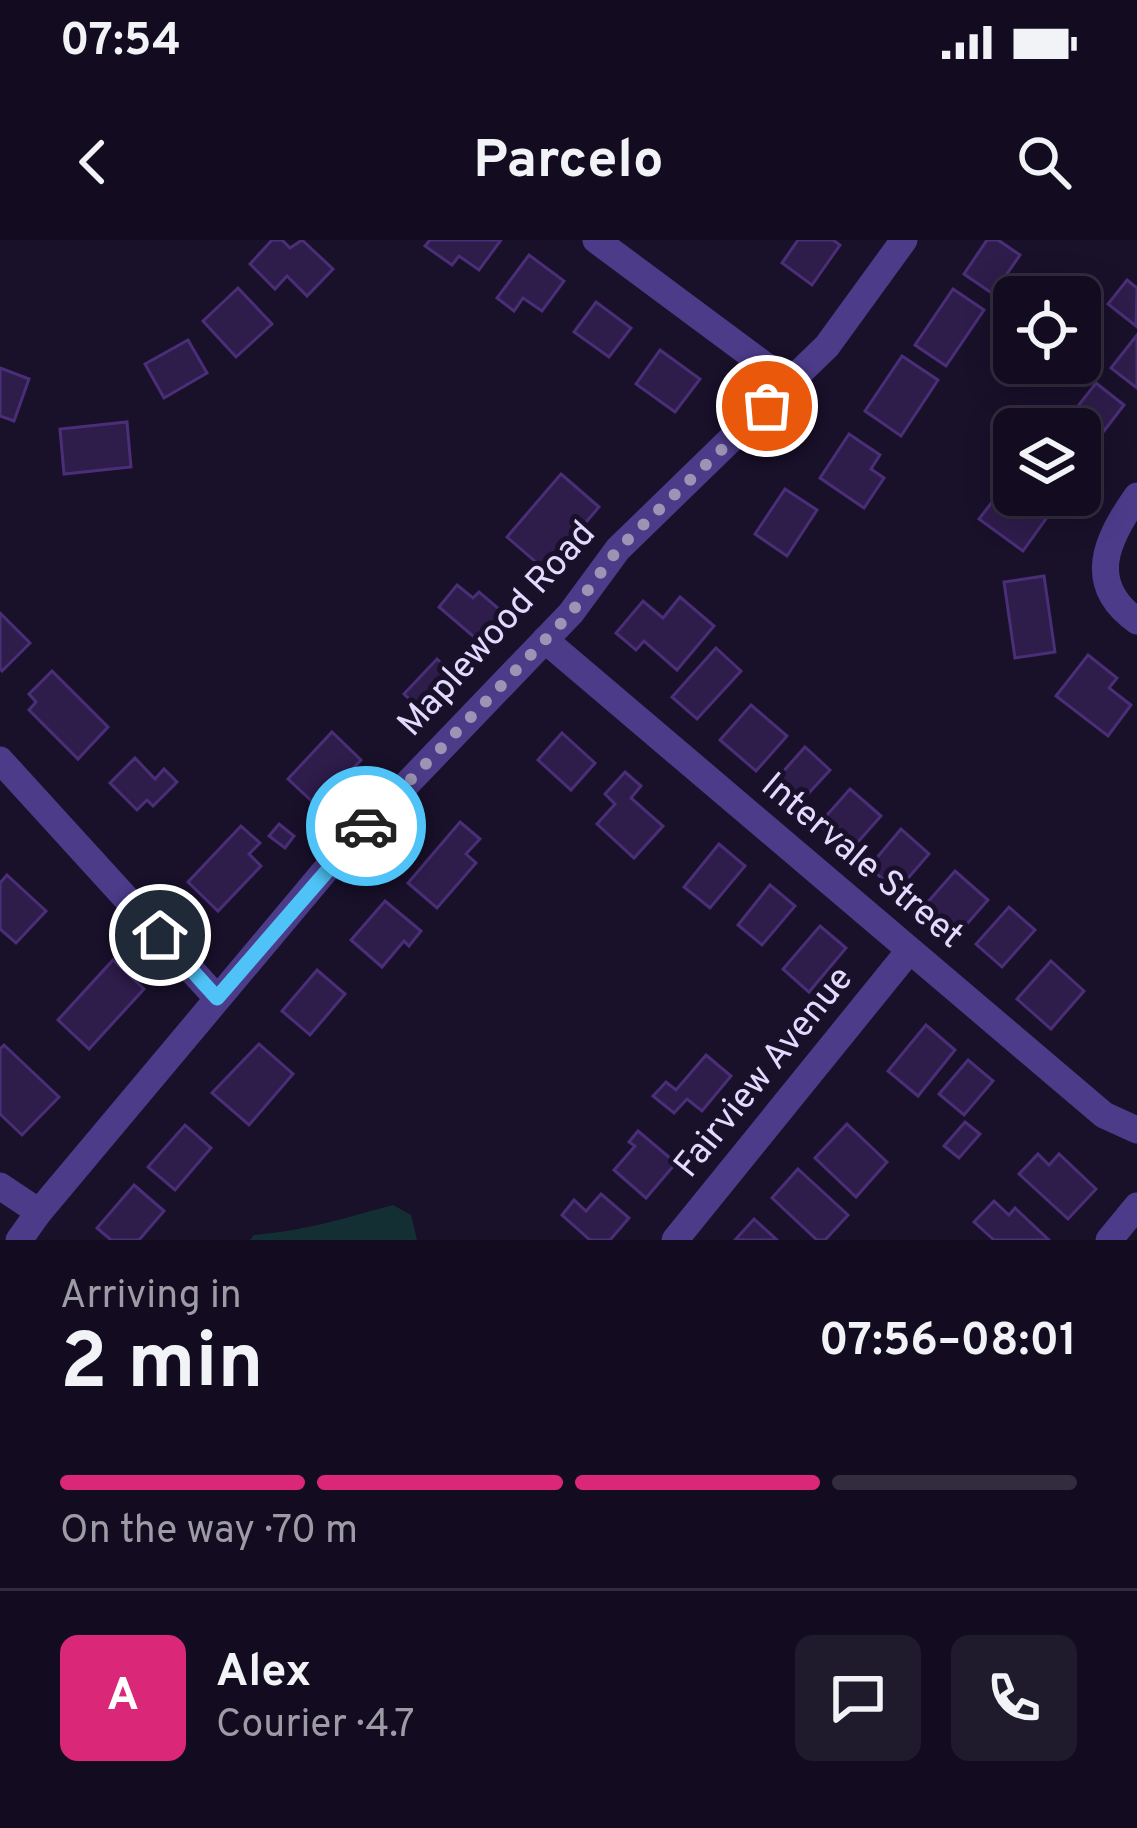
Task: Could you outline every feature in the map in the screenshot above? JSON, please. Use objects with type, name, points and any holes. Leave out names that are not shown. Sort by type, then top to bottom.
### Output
[{"type":"street","points":[[596,240],[790,384]]},
{"type":"street","name":"Maplewood Road","points":[[19,1240],[334,860],[571,613],[618,549],[827,346],[904,240]]},
{"type":"street","points":[[1137,496],[1114,532],[1104,581],[1114,602],[1137,621]]},
{"type":"street","name":"Intervale Street","points":[[545,640],[1104,1115],[1137,1130]]},
{"type":"street","points":[[0,760],[217,998]]},
{"type":"street","name":"Fairview Avenue","points":[[675,1240],[909,951]]},
{"type":"street","points":[[0,1186],[39,1212]]},
{"type":"street","points":[[1109,1240],[1137,1206]]},
{"type":"green space","points":[[393,1205],[411,1215],[417,1240],[250,1240],[254,1235]]},
{"type":"building","points":[[272,240],[282,240],[290,248],[302,240],[333,269],[307,296],[287,276],[275,289],[250,264]]},
{"type":"building","points":[[430,240],[501,240],[479,270],[459,256],[452,265],[425,246]]},
{"type":"building","points":[[798,240],[833,240],[840,245],[812,285],[782,263]]},
{"type":"building","points":[[987,240],[998,240],[1020,255],[1005,276],[993,276],[993,294],[964,274]]},
{"type":"building","points":[[529,255],[564,281],[542,311],[523,298],[514,311],[497,298]]},
{"type":"building","points":[[1127,280],[1137,288],[1136,326],[1108,304]]},
{"type":"building","points":[[238,288],[272,324],[236,357],[203,321]]},
{"type":"building","points":[[953,289],[984,310],[946,366],[915,345]]},
{"type":"building","points":[[596,302],[631,328],[609,357],[574,332]]},
{"type":"building","points":[[1137,335],[1137,388],[1111,368]]},
{"type":"building","points":[[188,340],[207,373],[164,398],[145,364]]},
{"type":"building","points":[[660,350],[700,379],[675,412],[636,384]]},
{"type":"building","points":[[902,356],[938,380],[901,436],[865,411]]},
{"type":"building","points":[[0,368],[29,379],[14,421],[0,416]]},
{"type":"building","points":[[1095,384],[1124,405],[1101,435],[1101,408],[1076,408]]},
{"type":"building","points":[[127,422],[131,467],[64,474],[60,429]]},
{"type":"building","points":[[849,434],[880,455],[871,469],[884,478],[864,508],[820,478]]},
{"type":"building","points":[[561,474],[599,507],[545,570],[507,537]]},
{"type":"building","points":[[785,489],[817,510],[787,556],[755,534]]},
{"type":"building","points":[[993,501],[993,516],[1048,516],[1023,551],[979,519]]},
{"type":"building","points":[[1044,576],[1055,652],[1015,658],[1004,582]]},
{"type":"building","points":[[457,585],[473,598],[479,592],[506,615],[481,643],[439,607]]},
{"type":"building","points":[[680,597],[714,626],[677,670],[644,641],[636,650],[616,633],[643,601],[663,618]]},
{"type":"building","points":[[0,613],[30,643],[2,671],[0,668]]},
{"type":"building","points":[[716,648],[741,671],[697,719],[672,697]]},
{"type":"building","points":[[1088,655],[1117,678],[1109,688],[1131,705],[1108,736],[1056,696]]},
{"type":"building","points":[[437,659],[457,678],[424,713],[404,694]]},
{"type":"building","points":[[52,671],[108,727],[78,759],[29,710],[36,702],[29,694]]},
{"type":"building","points":[[751,705],[787,736],[756,771],[720,740]]},
{"type":"building","points":[[332,732],[361,760],[317,806],[288,779]]},
{"type":"building","points":[[562,733],[595,763],[571,790],[538,760]]},
{"type":"building","points":[[805,747],[830,770],[797,806],[772,784]]},
{"type":"building","points":[[135,758],[155,779],[164,769],[177,782],[153,806],[147,800],[137,810],[110,783]]},
{"type":"building","points":[[625,772],[641,786],[631,798],[663,826],[634,858],[597,824],[615,804],[605,794]]},
{"type":"building","points":[[850,789],[881,816],[850,851],[819,824]]},
{"type":"building","points":[[460,822],[480,839],[466,854],[476,863],[437,908],[408,883]]},
{"type":"building","points":[[279,824],[294,836],[285,848],[269,836]]},
{"type":"building","points":[[241,826],[260,843],[249,854],[261,866],[218,911],[188,882]]},
{"type":"building","points":[[901,829],[929,854],[903,884],[891,874],[885,881],[869,867]]},
{"type":"building","points":[[719,844],[745,866],[710,908],[684,887]]},
{"type":"building","points":[[955,871],[988,900],[959,933],[926,904]]},
{"type":"building","points":[[7,875],[46,911],[16,943],[0,929],[0,883]]},
{"type":"building","points":[[770,885],[795,906],[762,945],[738,925]]},
{"type":"building","points":[[385,901],[421,931],[409,946],[404,941],[382,967],[351,940]]},
{"type":"building","points":[[1009,907],[1035,930],[1002,967],[976,944]]},
{"type":"building","points":[[820,926],[846,948],[809,992],[783,969]]},
{"type":"building","points":[[113,960],[144,989],[89,1049],[58,1020]]},
{"type":"building","points":[[1051,961],[1084,991],[1051,1029],[1017,999]]},
{"type":"building","points":[[317,970],[345,994],[310,1035],[282,1011]]},
{"type":"building","points":[[926,1025],[955,1050],[918,1096],[888,1071]]},
{"type":"building","points":[[259,1044],[293,1074],[249,1125],[212,1093]]},
{"type":"building","points":[[4,1045],[59,1097],[22,1135],[0,1114],[0,1049]]},
{"type":"building","points":[[706,1055],[731,1076],[702,1111],[687,1099],[674,1113],[653,1096],[666,1082],[676,1090]]},
{"type":"building","points":[[968,1060],[993,1081],[964,1115],[939,1094]]},
{"type":"building","points":[[965,1122],[980,1134],[959,1158],[944,1146]]},
{"type":"building","points":[[847,1124],[887,1162],[856,1197],[815,1158]]},
{"type":"building","points":[[185,1125],[211,1148],[175,1190],[148,1167]]},
{"type":"building","points":[[638,1131],[676,1163],[646,1198],[614,1170],[635,1146],[629,1142]]},
{"type":"building","points":[[1038,1154],[1049,1165],[1059,1154],[1096,1189],[1068,1219],[1019,1174]]},
{"type":"building","points":[[798,1169],[848,1215],[825,1240],[817,1240],[772,1198]]},
{"type":"building","points":[[134,1185],[164,1211],[139,1240],[111,1240],[97,1228]]},
{"type":"building","points":[[601,1194],[629,1218],[610,1240],[590,1240],[562,1215],[574,1200],[586,1211]]},
{"type":"building","points":[[994,1201],[1009,1215],[1015,1208],[1049,1240],[994,1240],[974,1222]]},
{"type":"building","points":[[754,1219],[777,1240],[735,1240]]},
{"type":"way so far","points":[[366,826],[571,613],[618,549],[767,406]]},
{"type":"route","points":[[160,935],[217,998],[366,826]]}]
